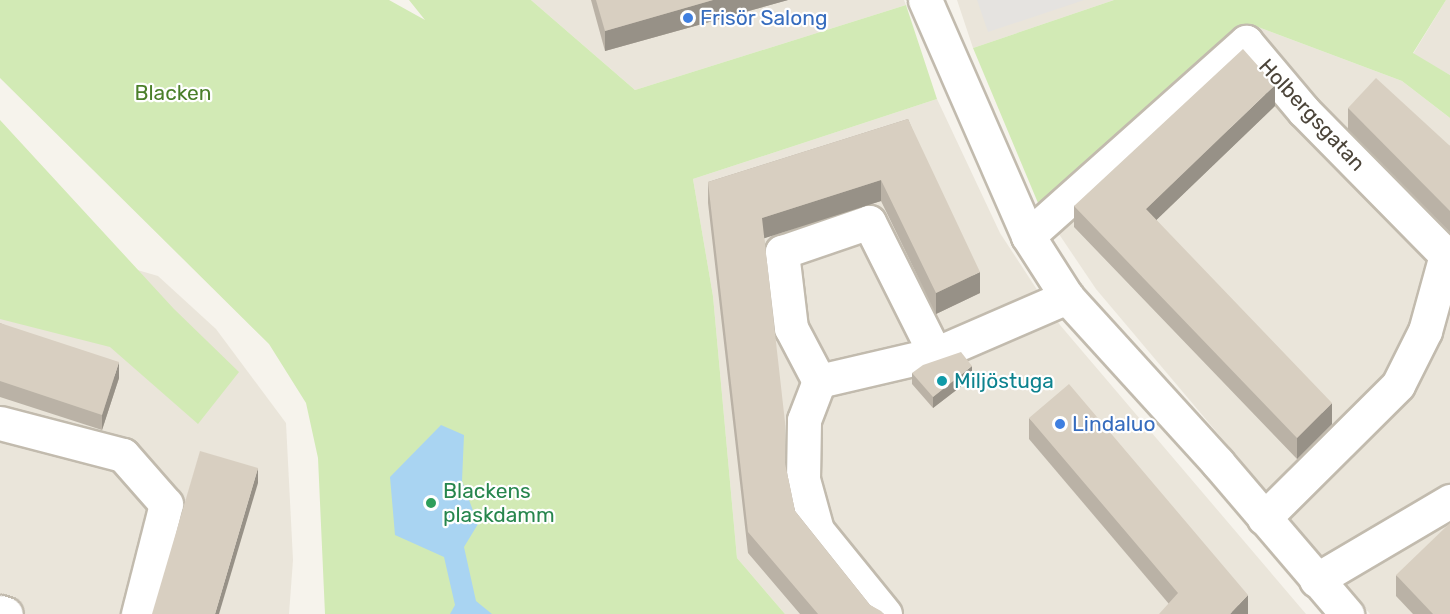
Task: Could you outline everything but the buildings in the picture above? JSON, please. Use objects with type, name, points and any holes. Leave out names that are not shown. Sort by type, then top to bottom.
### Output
[{"type":"street","points":[[925,0],[1028,236],[1067,297],[1264,518],[1331,603],[1450,501]]},
{"type":"street","name":"Holbergsgatan","points":[[1028,236],[1246,42],[1304,111],[1448,255],[1425,331],[1398,385],[1360,427],[1264,518]]},
{"type":"street","points":[[885,614],[817,530],[802,479],[804,420],[819,381],[791,328],[782,252],[869,222],[935,354]]},
{"type":"street","points":[[819,381],[935,354],[1067,297]]},
{"type":"street","points":[[0,423],[123,455],[166,504],[138,614]]},
{"type":"street","points":[[0,612],[6,614]]},
{"type":"shaded area","points":[[531,0],[904,0],[906,5],[635,90]]},
{"type":"shaded area","points":[[957,0],[1114,0],[973,48]]},
{"type":"shaded area","points":[[977,0],[1084,0],[988,32]]},
{"type":"shaded area","points":[[1446,0],[1450,0],[1450,75],[1413,54]]},
{"type":"shaded area","points":[[1250,24],[1402,81],[1450,118],[1450,614],[1370,614],[1096,289],[1038,203]]},
{"type":"shaded area","points":[[937,99],[1000,233],[1060,325],[1306,614],[785,614],[737,558],[713,296],[693,179]]},
{"type":"shaded area","points":[[0,230],[158,276],[216,329],[286,423],[293,560],[289,614],[0,614]]},
{"type":"green space","name":"Blacken","points":[[0,0],[389,0],[425,20],[409,0],[531,0],[635,90],[906,5],[937,99],[693,179],[713,296],[737,558],[785,614],[325,614],[318,458],[306,403],[269,344],[0,78]]},
{"type":"green space","points":[[1114,0],[1446,0],[1413,53],[1450,75],[1450,118],[1402,81],[1250,24],[1038,203],[973,48]]},
{"type":"green space","points":[[0,120],[174,309],[239,372],[198,424],[110,347],[0,319]]},
{"type":"water","name":"Blackens plaskdamm","points":[[441,425],[464,435],[462,481],[478,524],[464,547],[476,601],[492,614],[450,614],[455,605],[444,557],[395,535],[390,477]]},
{"type":"place","name":"Frisör Salong","points":[[688,18]]},
{"type":"place","name":"Miljöstuga","points":[[942,381]]},
{"type":"place","name":"Lindaluo","points":[[1060,424]]},
{"type":"place","name":"Blackens plaskdamm","points":[[431,503]]}]
